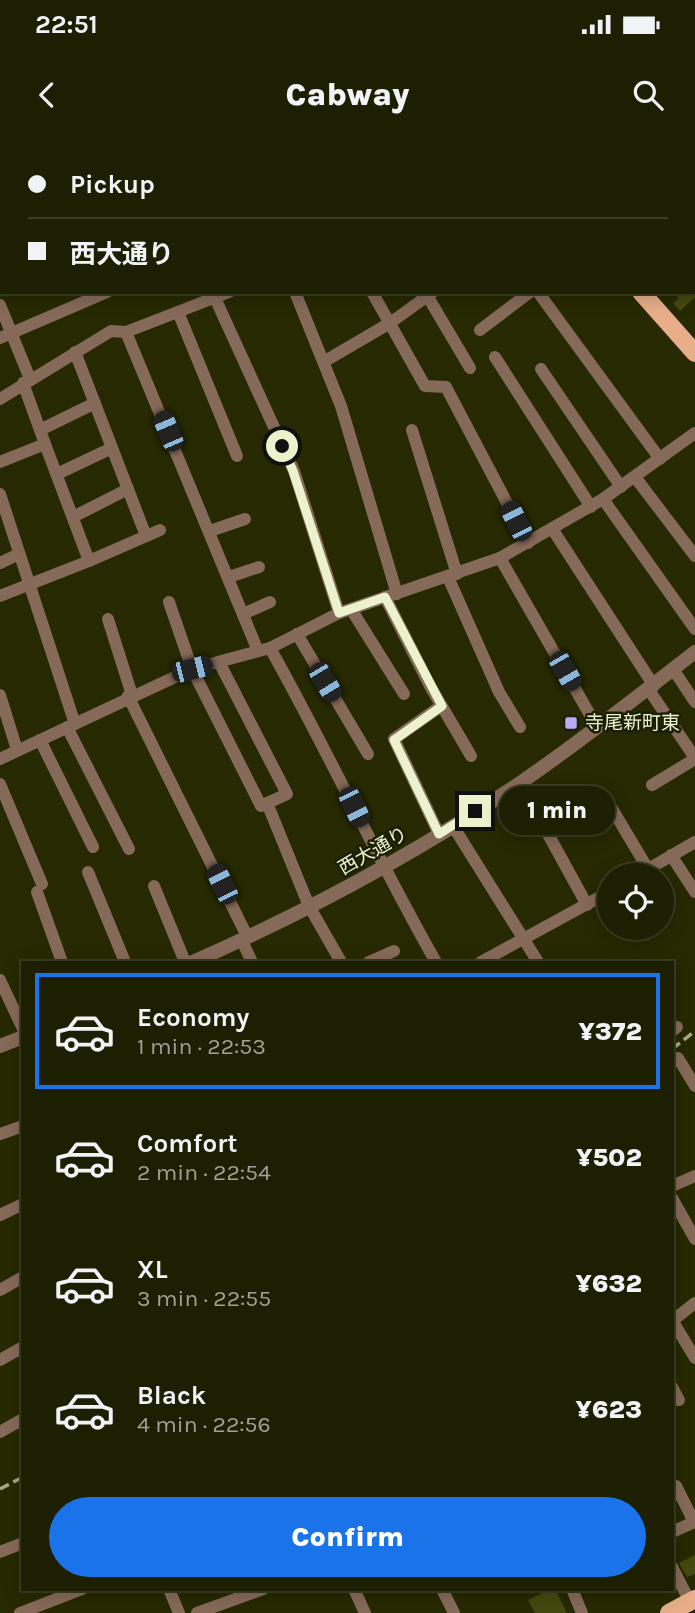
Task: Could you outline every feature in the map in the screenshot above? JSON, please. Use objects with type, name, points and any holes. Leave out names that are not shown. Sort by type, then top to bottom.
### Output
[{"type":"main road","points":[[643,294],[695,353]]},
{"type":"main road","points":[[668,1613],[692,1601]]},
{"type":"street","points":[[5,335],[102,294]]},
{"type":"street","points":[[196,294],[200,305]]},
{"type":"street","points":[[0,399],[111,331],[126,332],[225,294]]},
{"type":"street","points":[[296,294],[325,361],[364,478],[391,596],[442,706],[471,756]]},
{"type":"street","points":[[373,294],[425,386],[446,387],[528,543]]},
{"type":"street","points":[[325,361],[390,323],[429,294],[470,368]]},
{"type":"street","points":[[480,330],[527,294]]},
{"type":"street","points":[[539,294],[660,459]]},
{"type":"street","points":[[215,299],[293,471],[345,611],[404,694]]},
{"type":"street","points":[[0,305],[5,335],[27,381],[40,430],[89,561]]},
{"type":"street","points":[[178,312],[237,456]]},
{"type":"street","points":[[126,332],[243,614],[319,736],[382,868],[435,961]]},
{"type":"street","points":[[75,352],[146,536]]},
{"type":"street","points":[[495,357],[591,507]]},
{"type":"street","points":[[541,369],[621,487]]},
{"type":"street","points":[[40,430],[95,403]]},
{"type":"street","points":[[412,430],[453,575],[499,692],[520,727]]},
{"type":"street","points":[[0,759],[192,669],[264,650],[345,611],[500,558],[591,507],[695,433]]},
{"type":"street","points":[[0,461],[45,443]]},
{"type":"street","points":[[57,474],[112,448]]},
{"type":"street","points":[[635,477],[695,556]]},
{"type":"street","points":[[73,517],[128,489]]},
{"type":"street","points":[[0,494],[4,523],[30,584],[71,726],[129,849]]},
{"type":"street","points":[[603,499],[695,629]]},
{"type":"street","points":[[210,531],[244,519]]},
{"type":"street","points":[[0,596],[160,530]]},
{"type":"street","points":[[553,530],[695,759],[652,785]]},
{"type":"street","points":[[0,563],[19,554]]},
{"type":"street","points":[[500,558],[597,727]]},
{"type":"street","points":[[229,577],[259,567]]},
{"type":"street","points":[[169,602],[192,669],[261,806],[287,794],[219,662]]},
{"type":"street","points":[[243,614],[270,602]]},
{"type":"street","points":[[108,619],[130,696],[245,938],[252,961]]},
{"type":"street","points":[[297,634],[368,754]]},
{"type":"street","name":"西大通り","points":[[195,961],[382,868],[439,834],[520,783],[651,688],[695,652]]},
{"type":"street","points":[[673,669],[695,702]]},
{"type":"street","points":[[0,695],[18,750]]},
{"type":"street","points":[[439,834],[394,740],[442,706]]},
{"type":"street","points":[[40,740],[93,847]]},
{"type":"street","points":[[520,783],[587,905]]},
{"type":"street","points":[[0,784],[40,888],[62,961]]},
{"type":"street","points":[[267,803],[309,906],[340,961]]},
{"type":"street","points":[[611,807],[639,863]]},
{"type":"street","points":[[453,825],[537,961]]},
{"type":"street","points":[[658,863],[695,842]]},
{"type":"street","points":[[671,855],[695,892]]},
{"type":"street","points":[[88,872],[125,961]]},
{"type":"street","points":[[154,886],[192,961]]},
{"type":"street","points":[[483,961],[597,899]]},
{"type":"street","points":[[371,961],[394,951]]},
{"type":"street","points":[[0,980],[21,1025]]},
{"type":"street","points":[[0,1046],[21,1038]]},
{"type":"street","points":[[678,1058],[695,1086]]},
{"type":"street","points":[[0,1134],[21,1127]]},
{"type":"street","points":[[674,1185],[695,1176]]},
{"type":"street","points":[[674,1201],[694,1236]]},
{"type":"street","points":[[0,1215],[21,1205]]},
{"type":"street","points":[[0,1290],[21,1278]]},
{"type":"street","points":[[674,1319],[695,1303]]},
{"type":"street","points":[[674,1323],[695,1358]]},
{"type":"street","points":[[0,1360],[21,1349]]},
{"type":"street","points":[[674,1391],[679,1400]]},
{"type":"street","points":[[0,1432],[21,1420]]},
{"type":"street","points":[[674,1531],[694,1521],[676,1486]]},
{"type":"street","points":[[0,1552],[21,1544]]},
{"type":"street","points":[[674,1570],[692,1601]]},
{"type":"street","points":[[20,1613],[77,1591]]},
{"type":"street","points":[[170,1591],[179,1613]]},
{"type":"street","points":[[197,1613],[258,1591]]},
{"type":"street","points":[[355,1591],[365,1613]]},
{"type":"street","points":[[443,1591],[454,1613]]},
{"type":"street","points":[[573,1591],[582,1613]]},
{"type":"building","points":[[675,294],[695,294],[680,311],[673,303],[679,298]]},
{"type":"building","points":[[695,1555],[695,1574],[687,1577],[679,1563]]},
{"type":"building","points":[[547,1591],[556,1591],[567,1613],[535,1613],[528,1600]]},
{"type":"railway","points":[[674,1047],[695,1031]]},
{"type":"railway","points":[[0,1489],[21,1478]]},
{"type":"place","name":"寺尾新町東","points":[[571,723]]},
{"type":"route","points":[[282,446],[293,471],[339,613],[385,597],[442,706],[394,740],[439,834],[475,811]]}]
